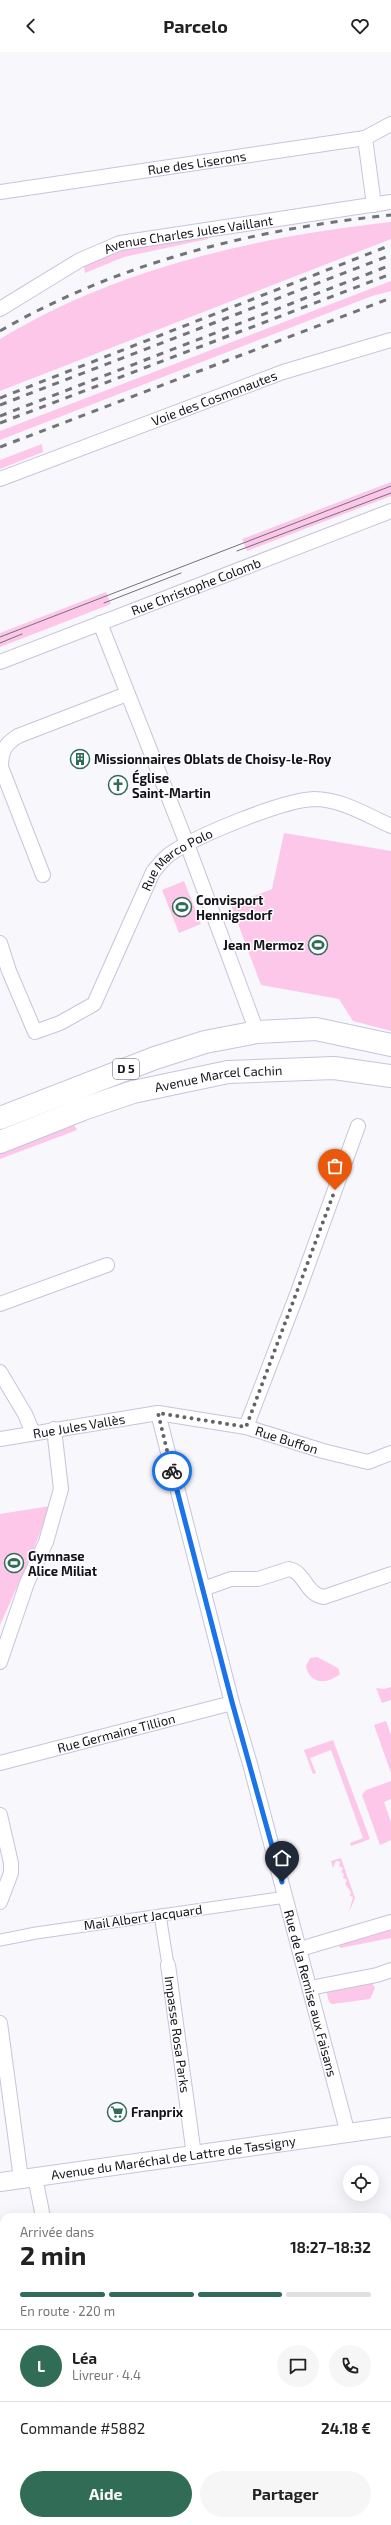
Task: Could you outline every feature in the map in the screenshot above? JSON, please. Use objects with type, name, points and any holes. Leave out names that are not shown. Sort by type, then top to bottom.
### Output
[{"type":"main road","name":"D 5","points":[[0,1118],[155,1058],[205,1042],[257,1032],[316,1029],[391,1045]]},
{"type":"main road","name":"Avenue Marcel Cachin","points":[[0,1142],[133,1092],[228,1072],[334,1068],[391,1076]]},
{"type":"street","name":"Rue des Liserons","points":[[0,192],[365,138],[391,124]]},
{"type":"street","points":[[365,138],[374,205]]},
{"type":"street","name":"Avenue Charles Jules Vaillant","points":[[0,309],[80,260],[120,243],[391,202]]},
{"type":"street","name":"Voie des Cosmonautes","points":[[0,479],[283,372],[391,340]]},
{"type":"street","name":"Rue Christophe Colomb","points":[[0,662],[100,622],[391,511]]},
{"type":"street","points":[[100,622],[187,844],[257,1032]]},
{"type":"street","points":[[43,875],[1,767],[1,756],[7,743],[18,736],[128,694]]},
{"type":"street","name":"Rue Marco Polo","points":[[0,943],[9,972],[35,1032],[60,1023],[94,1004],[153,872],[168,856],[187,844],[293,802],[315,799],[343,804],[391,826]]},
{"type":"street","points":[[246,1427],[298,1292],[358,1126]]},
{"type":"street","points":[[0,1304],[107,1265]]},
{"type":"street","points":[[0,1372],[25,1414],[33,1433]]},
{"type":"street","name":"Rue Buffon","points":[[158,1413],[246,1427],[323,1451],[368,1462],[391,1453]]},
{"type":"street","name":"Rue Jules Vallès","points":[[0,1439],[158,1413]]},
{"type":"street","name":"Rue de la Remise aux Faisans","points":[[158,1413],[232,1702],[300,1949],[348,2134]]},
{"type":"street","points":[[0,1662],[27,1583],[46,1542],[60,1496],[60,1465],[54,1429]]},
{"type":"street","points":[[203,1589],[231,1579],[258,1579],[289,1569],[297,1572],[315,1594],[324,1597],[391,1574]]},
{"type":"street","name":"Rue Germaine Tillion","points":[[0,1763],[232,1702]]},
{"type":"street","points":[[0,1815],[10,1853],[11,1868],[0,1902]]},
{"type":"street","name":"Mail Albert Jacquard","points":[[0,1940],[286,1897]]},
{"type":"street","name":"Impasse Rosa Parks","points":[[160,1915],[194,2155]]},
{"type":"street","points":[[300,1949],[391,1922]]},
{"type":"street","points":[[310,1988],[377,1975],[391,1970]]},
{"type":"street","points":[[0,2023],[28,2178],[41,2213]]},
{"type":"street","name":"Avenue du Maréchal de Lattre de Tassigny","points":[[0,2182],[391,2127]]},
{"type":"shaded area","points":[[391,222],[391,239],[0,391],[0,339],[45,314],[91,293],[140,275],[239,247],[340,228]]},
{"type":"shaded area","points":[[208,235],[208,239],[124,257],[85,273],[83,262],[107,251]]},
{"type":"shaded area","points":[[391,281],[391,291],[372,296],[0,440],[0,431]]},
{"type":"shaded area","points":[[42,444],[43,452],[0,469],[0,460]]},
{"type":"shaded area","points":[[391,482],[391,496],[247,551],[242,539]]},
{"type":"shaded area","points":[[106,592],[111,604],[0,647],[0,633]]},
{"type":"shaded area","name":"Jean Mermoz","points":[[284,833],[391,851],[391,1031],[353,1021],[339,999],[261,985],[231,905],[272,889]]},
{"type":"shaded area","name":"Convisport Hennigsdorf","points":[[184,881],[201,924],[179,933],[162,890]]},
{"type":"shaded area","points":[[73,1123],[77,1130],[0,1159],[0,1152]]},
{"type":"shaded area","name":"Gymnase Alice Miliat","points":[[50,1506],[33,1551],[0,1625],[0,1514]]},
{"type":"shaded area","points":[[317,1657],[338,1668],[340,1674],[330,1680],[319,1681],[315,1679],[308,1672],[306,1666],[310,1658]]},
{"type":"shaded area","points":[[391,1687],[391,1700],[382,1703],[376,1688],[384,1689]]},
{"type":"shaded area","points":[[386,1721],[391,1735],[391,1773],[374,1725]]},
{"type":"shaded area","points":[[333,1740],[370,1839],[351,1846],[350,1843],[363,1838],[331,1750],[310,1758],[316,1773],[313,1774],[304,1750]]},
{"type":"shaded area","points":[[391,1781],[391,1799],[384,1802],[391,1822],[391,1840],[380,1845],[362,1795],[366,1790]]},
{"type":"shaded area","points":[[341,1858],[355,1898],[349,1912],[353,1897],[350,1896],[351,1892],[345,1884],[347,1880],[343,1878],[344,1874],[341,1872],[343,1868],[339,1866],[340,1862],[336,1861],[333,1868],[331,1861]]},
{"type":"shaded area","points":[[385,1928],[391,1931],[391,1938],[340,1948],[339,1945],[375,1935],[378,1930]]},
{"type":"shaded area","points":[[372,1983],[375,1988],[370,1999],[332,2004],[329,2002],[326,1990]]},
{"type":"tram line","points":[[0,637],[391,486]]},
{"type":"tram line","points":[[237,551],[391,493]]},
{"type":"tram line","points":[[104,603],[181,573]]},
{"type":"tram line","points":[[0,643],[22,634]]},
{"type":"railway","points":[[0,331],[45,307],[92,286],[189,252],[289,229],[391,215]]},
{"type":"railway","points":[[0,398],[391,245]]},
{"type":"railway","points":[[0,405],[391,255]]},
{"type":"railway","points":[[0,416],[391,265]]},
{"type":"railway","points":[[0,423],[391,274]]},
{"type":"railway","points":[[0,447],[391,298]]},
{"type":"way so far","points":[[172,1471],[158,1413],[246,1427],[286,1318],[298,1292],[335,1190]]},
{"type":"place","name":"Missionnaires Oblats de Choisy-le-Roy","points":[[80,759]]},
{"type":"place","name":"Église Saint-Martin","points":[[118,785]]},
{"type":"place","name":"Convisport Hennigsdorf","points":[[182,907]]},
{"type":"place","name":"Jean Mermoz","points":[[318,945]]},
{"type":"place","name":"Gymnase Alice Miliat","points":[[14,1563]]},
{"type":"place","name":"Franprix","points":[[117,2112]]},
{"type":"route","points":[[172,1471],[232,1702],[282,1882]]}]
